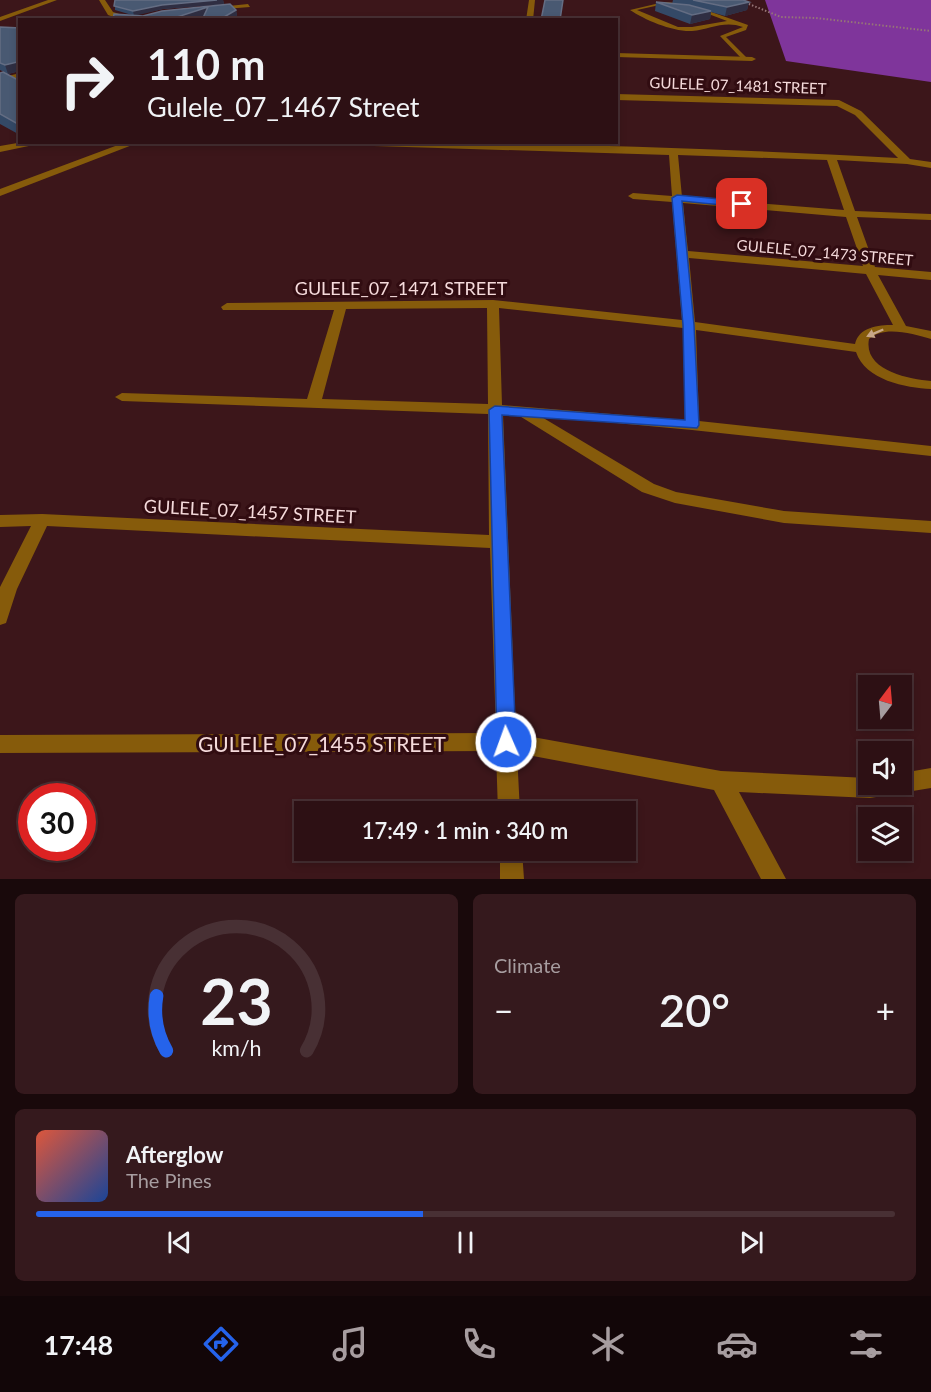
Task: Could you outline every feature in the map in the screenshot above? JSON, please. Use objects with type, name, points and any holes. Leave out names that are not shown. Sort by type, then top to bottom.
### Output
[{"type":"street","points":[[0,19],[54,0]]},
{"type":"street","points":[[102,0],[109,14],[129,18]]},
{"type":"street","points":[[530,18],[532,0]]},
{"type":"street","points":[[206,9],[247,6]]},
{"type":"street","points":[[138,18],[145,16]]},
{"type":"street","points":[[618,55],[748,59]]},
{"type":"street","points":[[0,71],[17,76]]},
{"type":"street","points":[[0,81],[17,76]]},
{"type":"street","name":"GULELE_07_1481 STREET","points":[[618,97],[839,104],[858,113],[908,161]]},
{"type":"street","points":[[0,149],[31,144]]},
{"type":"street","points":[[0,193],[131,144]]},
{"type":"street","points":[[458,144],[831,157],[908,161],[931,165]]},
{"type":"street","points":[[673,151],[688,325],[692,425]]},
{"type":"street","points":[[831,157],[870,272],[901,328]]},
{"type":"street","points":[[633,196],[852,214],[931,218]]},
{"type":"street","name":"GULELE_07_1473 STREET","points":[[681,254],[931,276]]},
{"type":"street","points":[[493,304],[498,542],[509,801]]},
{"type":"street","name":"GULELE_07_1471 STREET","points":[[227,307],[493,304],[688,325],[861,349]]},
{"type":"street","points":[[313,404],[341,306]]},
{"type":"street","points":[[930,388],[891,377],[871,364],[861,349],[862,341],[868,334],[878,330],[901,328],[931,335]]},
{"type":"street","points":[[122,397],[519,410],[692,425],[931,451]]},
{"type":"street","points":[[519,410],[648,488],[675,497],[784,517],[931,527]]},
{"type":"street","points":[[0,618],[8,589],[42,520]]},
{"type":"street","name":"GULELE_07_1457 STREET","points":[[0,521],[42,520],[498,542]]},
{"type":"street","name":"GULELE_07_1455 STREET","points":[[0,744],[506,742],[721,781],[858,787]]},
{"type":"street","points":[[912,782],[931,779]]},
{"type":"street","points":[[721,781],[774,879]]},
{"type":"street","points":[[511,861],[512,879]]},
{"type":"lane","points":[[733,20],[692,29],[677,29],[632,10],[675,3],[733,20],[746,26],[744,29],[723,36],[748,59]]},
{"type":"path","points":[[739,0],[781,16],[931,31]]},
{"type":"shaded area","points":[[765,0],[931,0],[931,82],[786,61]]},
{"type":"building","points":[[115,0],[217,0],[162,5],[133,11],[114,6]]},
{"type":"building","points":[[545,0],[563,0],[560,18],[541,18]]},
{"type":"building","points":[[693,0],[743,0],[749,2],[727,7]]},
{"type":"building","points":[[656,2],[689,5],[711,11],[692,15]]},
{"type":"building","points":[[230,4],[236,10],[222,18],[203,18],[208,7],[174,18],[113,18],[114,14],[143,16],[162,11]]},
{"type":"building","points":[[0,27],[18,28],[18,63],[5,65],[0,63]]},
{"type":"building","points":[[3,72],[18,80],[18,122],[0,114],[0,73]]},
{"type":"route","points":[[506,742],[495,410],[519,410],[692,425],[688,325],[677,198],[742,204]]}]
